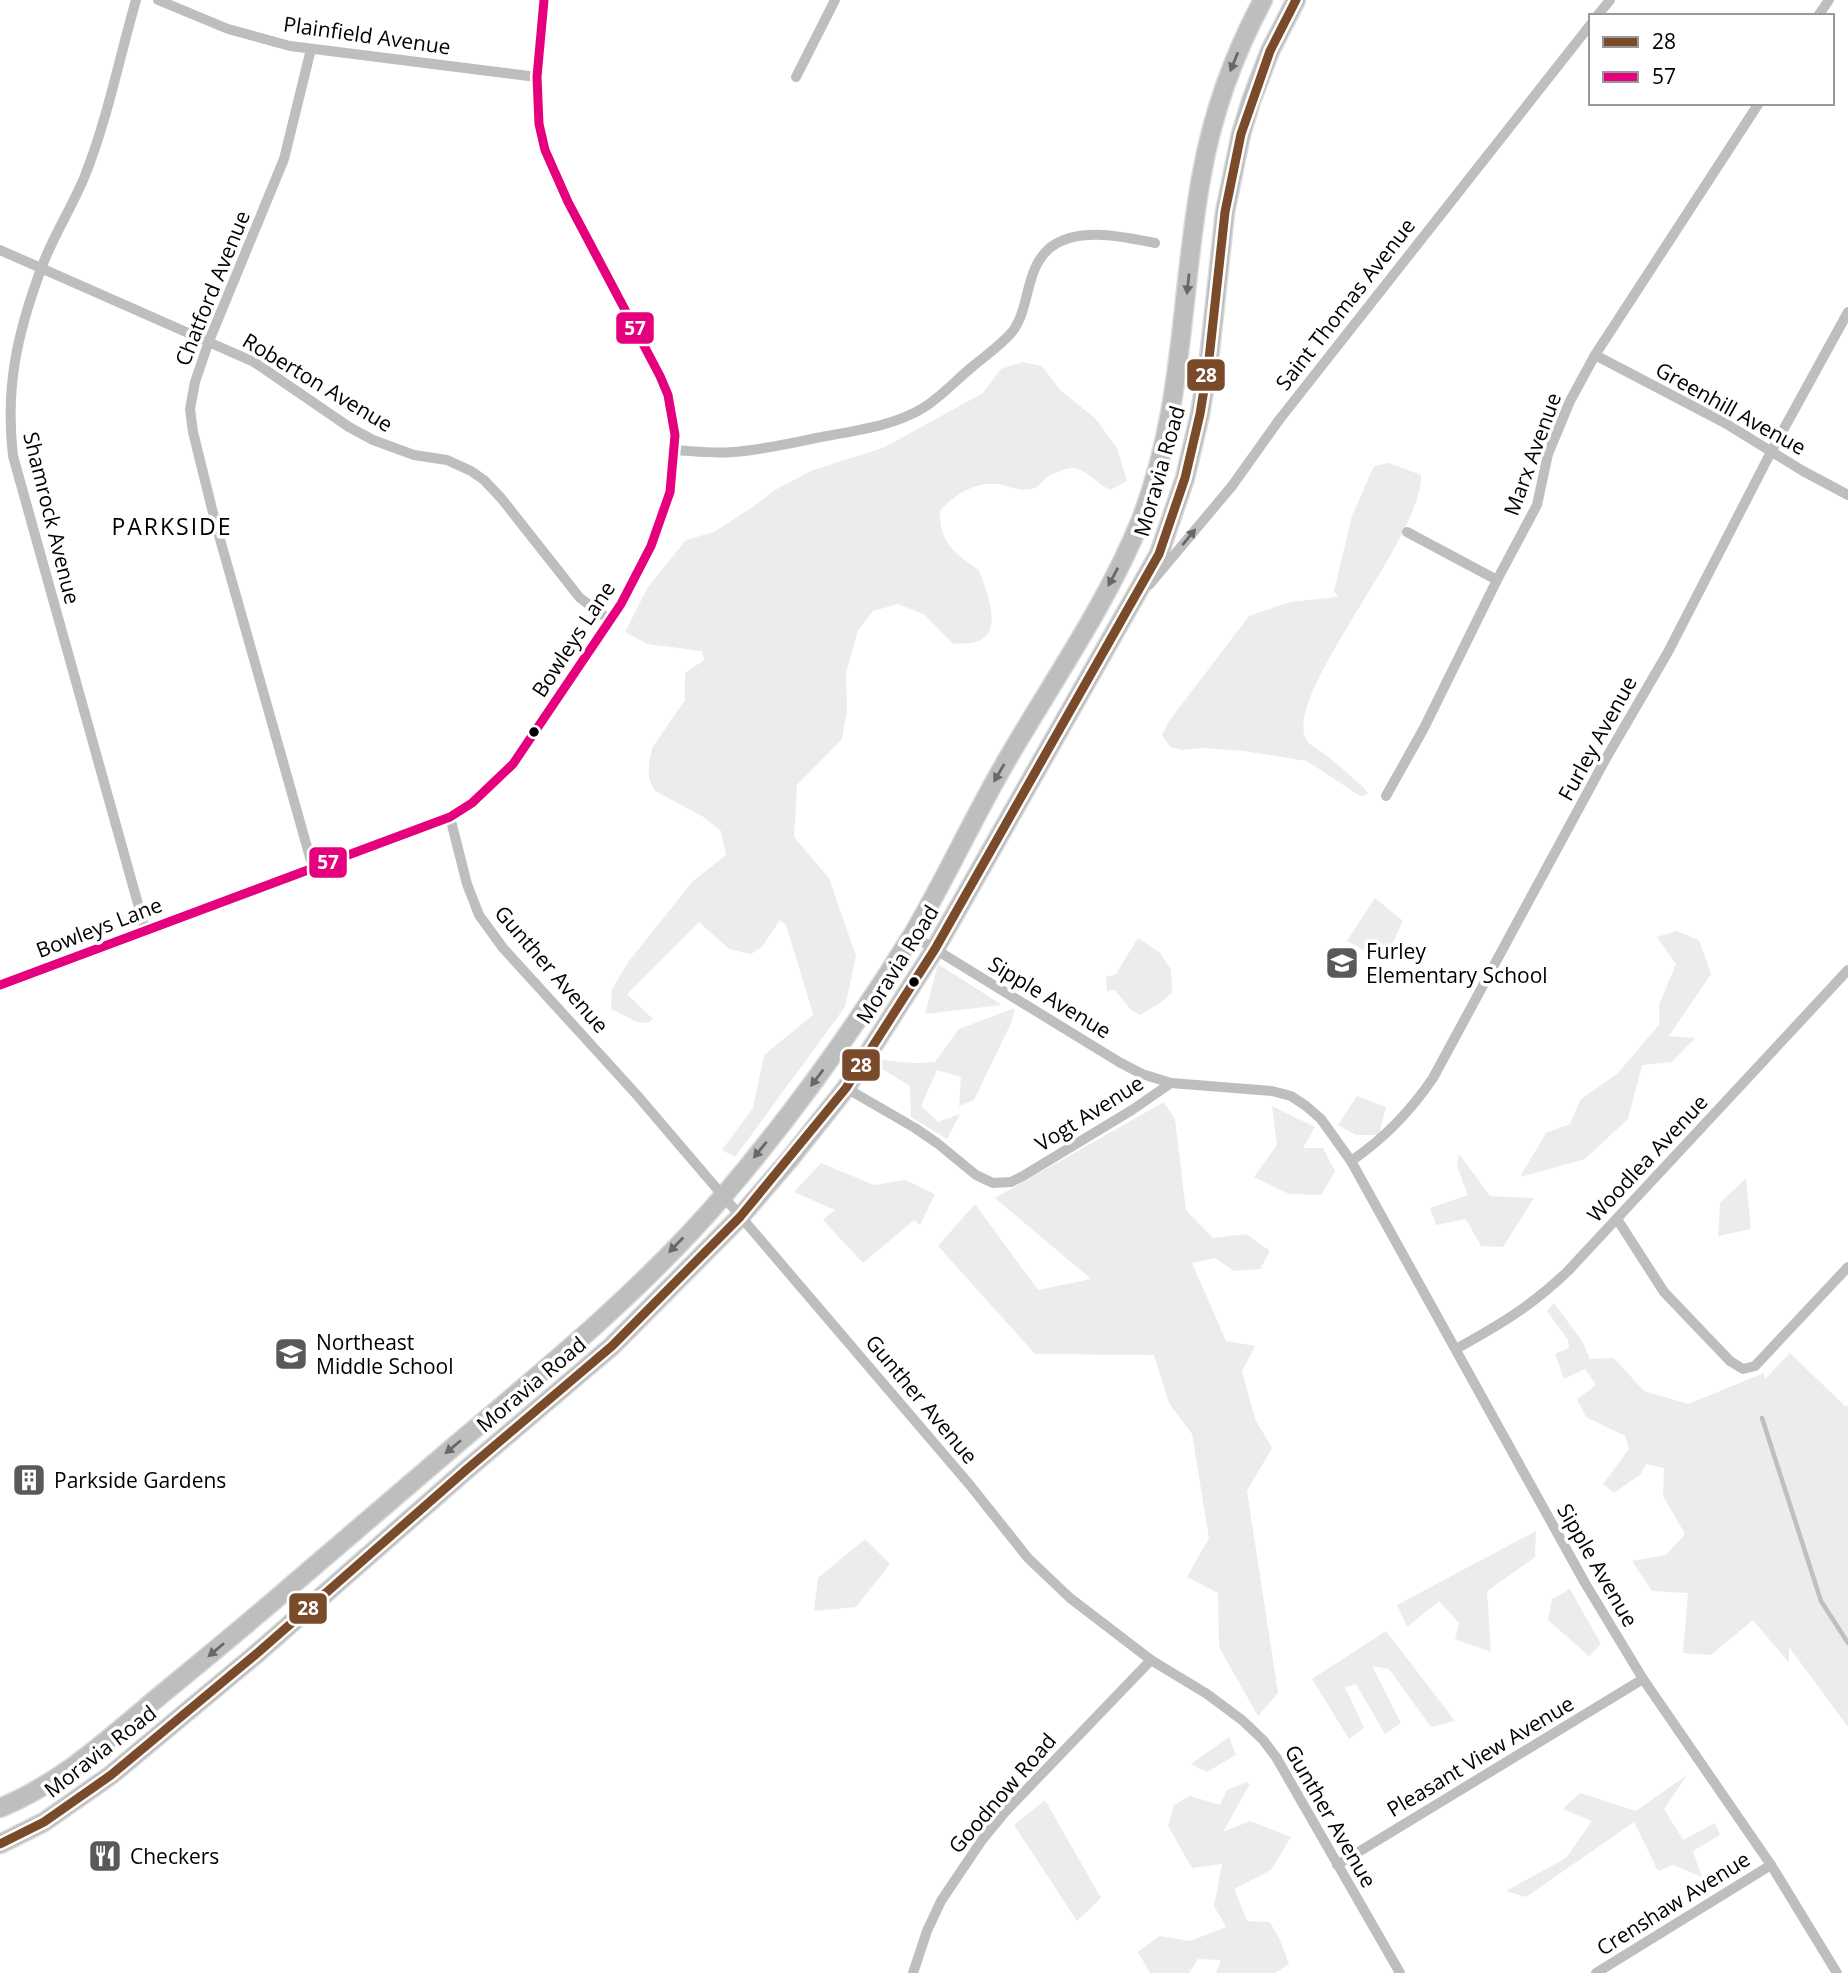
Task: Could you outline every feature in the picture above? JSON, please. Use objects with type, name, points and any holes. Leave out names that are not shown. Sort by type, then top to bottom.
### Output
[{"type":"main road","name":"Moravia Road","points":[[0,1808],[40,1788],[85,1760],[585,1334],[636,1287],[723,1196],[821,1073],[912,935],[979,809],[1098,605],[1140,520],[1173,408],[1202,173],[1213,123],[1231,68],[1263,0]]},
{"type":"main road","name":"Moravia Road","points":[[0,1844],[44,1822],[100,1784],[244,1664],[612,1346],[740,1217],[846,1088],[935,949],[1159,554],[1185,478],[1200,414],[1209,359],[1225,212],[1241,134],[1270,51],[1296,0]]},
{"type":"street","name":"Shamrock Avenue","points":[[136,0],[95,147],[84,178],[41,268],[18,345],[10,385],[10,431],[13,456],[145,929]]},
{"type":"street","name":"Plainfield Avenue","points":[[158,0],[228,29],[290,46],[537,77]]},
{"type":"street","name":"Bowleys Lane","points":[[0,985],[450,817],[479,797],[513,764],[621,604],[665,512],[674,450],[672,414],[660,376],[550,164],[539,124],[537,77],[544,0]]},
{"type":"street","points":[[796,78],[835,0]]},
{"type":"street","points":[[1599,14],[1610,0]]},
{"type":"street","name":"Saint Thomas Avenue","points":[[1129,607],[1231,486],[1279,420],[1589,27]]},
{"type":"street","name":"Chatford Avenue","points":[[312,49],[284,159],[209,341],[190,410],[220,539],[313,868]]},
{"type":"street","name":"Marx Avenue","points":[[1386,796],[1424,728],[1537,505],[1548,454],[1570,401],[1595,355],[1758,105]]},
{"type":"street","points":[[674,450],[730,453],[762,449],[862,429],[911,414],[934,399],[1010,335],[1022,313],[1025,294],[1037,266],[1052,246],[1063,240],[1090,236],[1125,237],[1155,243]]},
{"type":"street","name":"Roberton Avenue","points":[[0,250],[254,362],[349,427],[373,440],[414,455],[447,460],[484,480],[580,598],[610,620]]},
{"type":"street","name":"Furley Avenue","points":[[1351,1161],[1375,1145],[1400,1122],[1433,1078],[1605,761],[1668,652],[1848,312]]},
{"type":"street","name":"Greenhill Avenue","points":[[1595,355],[1725,424],[1848,495]]},
{"type":"street","points":[[1406,532],[1497,580]]},
{"type":"street","name":"Gunther Avenue","points":[[450,817],[467,884],[479,915],[503,948],[578,1027],[969,1484],[1028,1558],[1070,1598],[1151,1660],[1207,1693],[1264,1740],[1400,1973]]},
{"type":"street","name":"Sipple Avenue","points":[[912,935],[1119,1062],[1142,1074],[1171,1083]]},
{"type":"street","name":"Woodlea Avenue","points":[[1456,1349],[1541,1297],[1848,970]]},
{"type":"street","name":"Vogt Avenue","points":[[846,1088],[937,1143],[985,1181],[1002,1184],[1050,1161],[1171,1083],[1272,1091],[1291,1096],[1321,1119],[1351,1161]]},
{"type":"street","name":"Sipple Avenue","points":[[1351,1161],[1527,1483],[1643,1679],[1771,1865],[1837,1973]]},
{"type":"street","points":[[1617,1219],[1664,1292],[1737,1367],[1749,1369],[1755,1366],[1848,1267]]},
{"type":"street","name":"Goodnow Road","points":[[913,1973],[927,1931],[941,1901],[982,1840],[1005,1812],[1151,1660]]},
{"type":"street","name":"Pleasant View Avenue","points":[[1337,1865],[1643,1679]]},
{"type":"street","name":"Crenshaw Avenue","points":[[1596,1973],[1771,1865]]},
{"type":"shaded area","points":[[1023,362],[1042,366],[1061,391],[1095,418],[1117,448],[1127,481],[1110,490],[1073,468],[1047,477],[1031,489],[984,484],[968,489],[940,511],[941,522],[950,546],[979,570],[989,598],[992,620],[985,637],[974,643],[953,644],[925,615],[898,604],[873,611],[858,630],[846,673],[847,710],[842,739],[797,785],[794,837],[829,878],[856,956],[845,1007],[735,1157],[722,1150],[753,1108],[764,1055],[813,1015],[812,1010],[786,925],[780,920],[762,947],[751,954],[729,949],[699,922],[627,994],[653,1019],[648,1023],[637,1022],[611,1009],[612,989],[629,961],[693,881],[726,855],[721,831],[702,816],[655,791],[649,779],[652,748],[685,700],[685,673],[704,660],[702,651],[647,644],[625,632],[648,587],[686,540],[714,532],[775,490],[813,470],[883,448],[983,393],[1001,369]]},
{"type":"shaded area","points":[[1389,463],[1421,475],[1416,502],[1401,537],[1313,690],[1304,720],[1307,741],[1368,793],[1360,796],[1307,761],[1244,751],[1201,748],[1182,750],[1170,747],[1162,735],[1169,721],[1249,616],[1290,602],[1338,597],[1334,591],[1352,516],[1374,466]]},
{"type":"shaded area","points":[[1375,898],[1403,921],[1384,961],[1347,941]]},
{"type":"shaded area","points":[[1676,931],[1699,940],[1711,974],[1669,1036],[1695,1038],[1672,1062],[1642,1065],[1628,1119],[1585,1159],[1520,1177],[1546,1133],[1570,1124],[1581,1099],[1617,1074],[1659,1025],[1659,1005],[1676,964],[1657,937]]},
{"type":"shaded area","points":[[1138,938],[1160,953],[1171,970],[1172,993],[1140,1015],[1131,1010],[1115,990],[1107,991],[1106,977],[1116,974]]},
{"type":"shaded area","points":[[938,964],[1002,1005],[925,1014]]},
{"type":"shaded area","points":[[1015,1008],[1012,1021],[974,1100],[959,1106],[961,1077],[937,1070],[921,1106],[938,1122],[960,1114],[947,1139],[911,1117],[910,1086],[882,1069],[882,1060],[935,1062],[959,1029]]},
{"type":"shaded area","points":[[1357,1096],[1386,1107],[1379,1135],[1356,1135],[1338,1125]]},
{"type":"shaded area","points":[[1164,1102],[1175,1119],[1186,1210],[1213,1238],[1246,1234],[1270,1251],[1260,1269],[1234,1271],[1215,1258],[1192,1263],[1226,1341],[1255,1346],[1242,1371],[1255,1419],[1272,1448],[1247,1491],[1278,1693],[1258,1716],[1219,1647],[1218,1593],[1187,1577],[1209,1538],[1192,1434],[1169,1403],[1154,1355],[1035,1354],[938,1246],[975,1204],[1038,1290],[1091,1279],[995,1198]]},
{"type":"shaded area","points":[[1272,1106],[1315,1127],[1303,1148],[1323,1148],[1335,1171],[1321,1195],[1289,1194],[1254,1177],[1277,1145]]},
{"type":"shaded area","points":[[1459,1154],[1490,1196],[1534,1198],[1503,1247],[1481,1246],[1466,1219],[1436,1225],[1430,1208],[1468,1195],[1457,1166]]},
{"type":"shaded area","points":[[821,1163],[874,1185],[905,1180],[935,1194],[920,1225],[914,1220],[863,1263],[823,1220],[835,1210],[794,1192]]},
{"type":"shaded area","points":[[1746,1178],[1751,1229],[1718,1236],[1720,1203]]},
{"type":"shaded area","points":[[1554,1303],[1582,1341],[1590,1359],[1614,1358],[1644,1391],[1688,1404],[1764,1373],[1765,1379],[1790,1353],[1846,1407],[1848,1405],[1848,1727],[1789,1647],[1789,1663],[1753,1620],[1711,1655],[1683,1653],[1688,1593],[1652,1591],[1632,1561],[1666,1555],[1685,1534],[1663,1496],[1664,1468],[1646,1464],[1640,1475],[1614,1493],[1603,1484],[1629,1449],[1625,1436],[1586,1417],[1577,1399],[1596,1385],[1585,1369],[1564,1379],[1555,1354],[1569,1348],[1568,1340],[1547,1311]]},
{"type":"shaded area","points":[[1536,1531],[1535,1557],[1487,1591],[1491,1652],[1455,1639],[1459,1623],[1439,1601],[1407,1627],[1397,1605]]},
{"type":"shaded area","points":[[865,1539],[890,1564],[856,1607],[814,1611],[818,1578]]},
{"type":"shaded area","points":[[1570,1589],[1601,1644],[1589,1656],[1548,1620],[1552,1599]]},
{"type":"shaded area","points":[[1386,1631],[1455,1721],[1431,1727],[1389,1669],[1372,1666],[1401,1723],[1385,1734],[1356,1684],[1345,1687],[1364,1728],[1349,1739],[1312,1679]]},
{"type":"shaded area","points":[[1229,1737],[1236,1755],[1207,1772],[1191,1764]]},
{"type":"shaded area","points":[[1687,1775],[1664,1809],[1683,1840],[1715,1823],[1720,1835],[1693,1851],[1702,1877],[1673,1865],[1658,1871],[1634,1822],[1526,1897],[1506,1891],[1566,1858],[1592,1821],[1563,1809],[1580,1793],[1636,1811]]},
{"type":"shaded area","points":[[1247,1782],[1250,1784],[1223,1832],[1250,1821],[1291,1837],[1271,1870],[1234,1889],[1247,1921],[1270,1922],[1289,1964],[1275,1973],[1216,1973],[1221,1960],[1198,1959],[1189,1973],[1150,1973],[1138,1952],[1159,1936],[1190,1941],[1226,1927],[1214,1906],[1222,1864],[1192,1868],[1168,1826],[1174,1805],[1190,1796],[1220,1805],[1227,1790]]},
{"type":"shaded area","points":[[1045,1800],[1101,1898],[1077,1921],[1014,1825]]},
{"type":"waterway","points":[[1762,1418],[1821,1601],[1848,1643]]},
{"type":"transit line","name":"57","points":[[0,985],[450,817],[472,803],[513,764],[621,604],[651,546],[670,492],[675,435],[668,395],[660,376],[568,202],[545,150],[539,124],[537,77],[544,0]]},
{"type":"transit line","name":"28","points":[[0,1844],[44,1822],[111,1775],[255,1655],[612,1346],[740,1217],[846,1088],[935,949],[1159,554],[1185,478],[1200,414],[1209,359],[1225,212],[1241,134],[1270,51],[1296,0]]},
{"type":"place","name":"Furley Elementary School","points":[[1342,963]]},
{"type":"place","name":"Northeast Middle School","points":[[291,1354]]},
{"type":"place","name":"Parkside Gardens","points":[[29,1480]]},
{"type":"place","name":"Checkers","points":[[105,1856]]},
{"type":"district","name":"PARKSIDE","points":[[172,526]]}]
